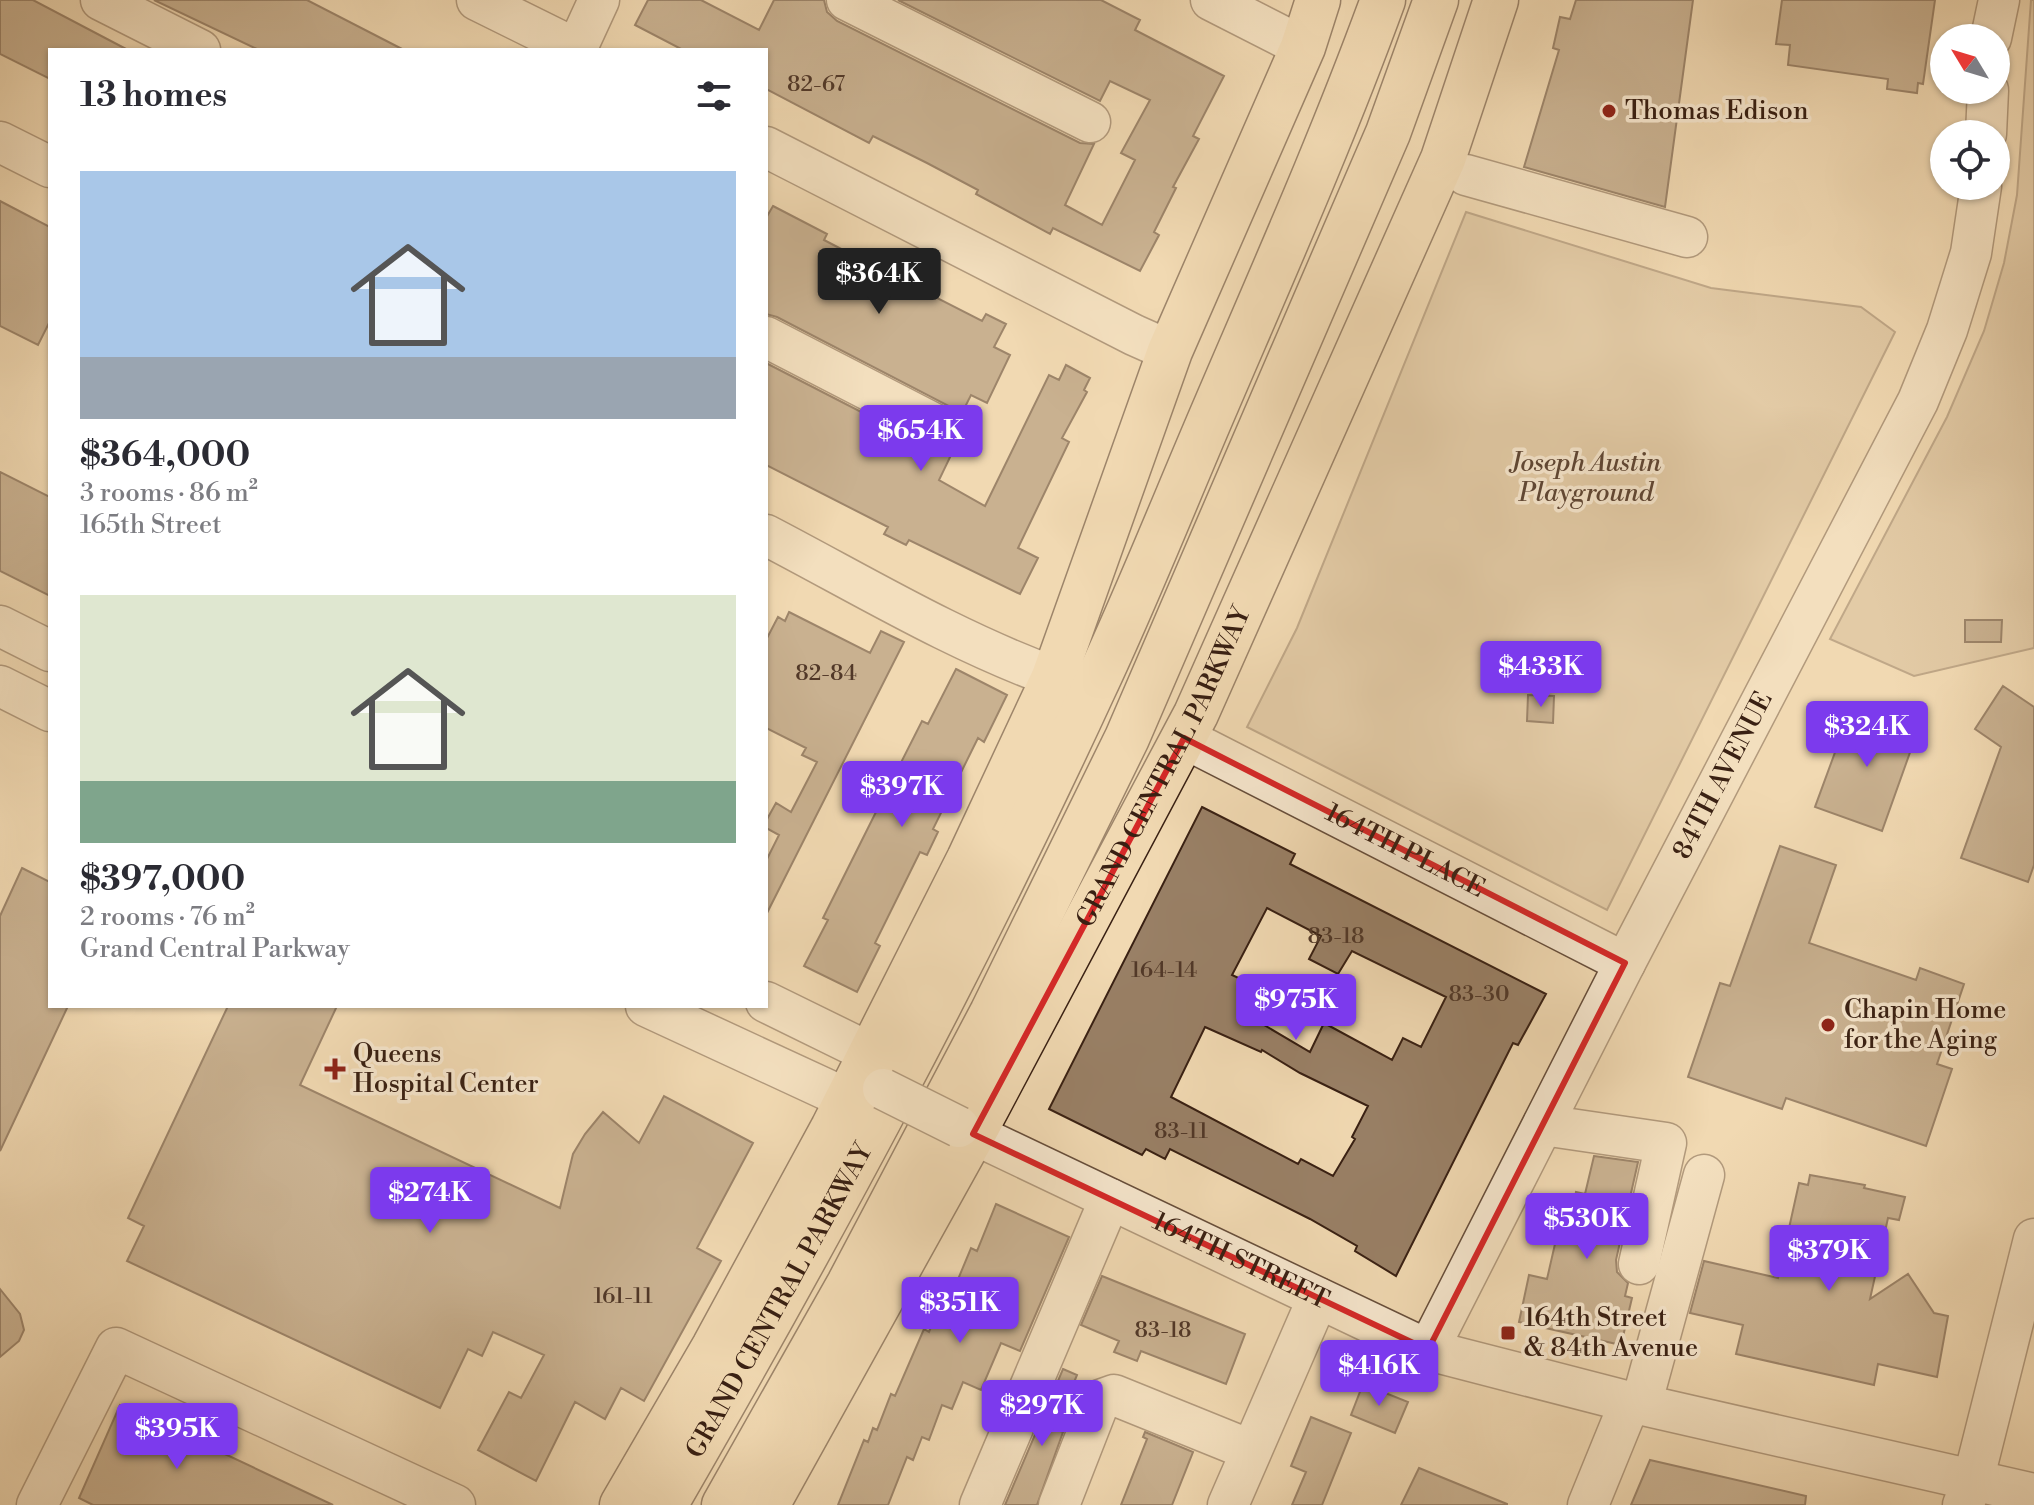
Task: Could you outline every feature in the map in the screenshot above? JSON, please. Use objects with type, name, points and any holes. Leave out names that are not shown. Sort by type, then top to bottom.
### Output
[{"type":"main road","name":"GRAND CENTRAL PARKWAY","points":[[622,1505],[867,1080],[1054,677],[1170,351],[1303,47],[1318,0]]},
{"type":"main road","name":"GRAND CENTRAL PARKWAY","points":[[665,1505],[801,1265],[904,1074],[1048,785],[1096,684],[1315,174],[1383,0]]},
{"type":"main road","name":"GRAND CENTRAL PARKWAY","points":[[724,1505],[849,1284],[957,1081],[1120,752],[1388,133],[1436,0]]},
{"type":"main road","name":"GRAND CENTRAL PARKWAY","points":[[767,1505],[966,1130],[1184,738],[1443,159],[1496,0]]},
{"type":"street","points":[[101,0],[196,48]]},
{"type":"street","points":[[477,0],[573,48]]},
{"type":"street","points":[[578,48],[599,0]]},
{"type":"street","points":[[847,0],[1090,122]]},
{"type":"street","points":[[1211,0],[1303,47]]},
{"type":"street","points":[[1994,24],[1999,0]]},
{"type":"street","points":[[0,142],[48,166]]},
{"type":"street","points":[[768,148],[1170,351]]},
{"type":"street","points":[[1466,175],[1687,237]]},
{"type":"street","name":"84TH AVENUE","points":[[1428,1350],[1625,963],[1918,401],[1947,330],[1971,253],[1979,200]]},
{"type":"street","points":[[768,338],[948,431]]},
{"type":"street","points":[[768,536],[928,620],[1054,677]]},
{"type":"street","points":[[0,626],[48,650]]},
{"type":"street","points":[[0,686],[48,710]]},
{"type":"street","name":"164TH PLACE","points":[[1184,738],[1625,963]]},
{"type":"street","name":"164TH STREET","points":[[768,1004],[867,1080]]},
{"type":"street","name":"164TH STREET","points":[[652,1008],[867,1080],[1428,1350],[1968,1493],[2034,1494]]},
{"type":"street","points":[[1543,1125],[1666,1143],[1639,1264]]},
{"type":"street","points":[[1588,1505],[1636,1404],[1704,1175]]},
{"type":"street","points":[[980,1505],[1110,1199]]},
{"type":"street","points":[[1968,1493],[2034,1239]]},
{"type":"street","points":[[1228,1505],[1318,1298]]},
{"type":"street","points":[[45,1502],[116,1348],[448,1503]]},
{"type":"street","points":[[1059,1505],[1100,1400],[1114,1395],[1250,1450]]},
{"type":"highlighted area","points":[[1184,738],[1625,963],[1428,1350],[973,1134]]},
{"type":"green space","points":[[2031,0],[2034,0],[2034,648],[1914,676],[1830,639],[1947,417],[1984,331],[2004,263],[2017,195]]},
{"type":"green space","name":"Joseph Austin Playground","points":[[1466,212],[1711,288],[1861,307],[1895,332],[1607,910],[1247,727],[1297,628]]},
{"type":"building","points":[[0,0],[33,0],[124,48],[48,48],[48,78],[0,54]]},
{"type":"building","points":[[154,0],[307,0],[400,48],[255,48]]},
{"type":"building","points":[[648,0],[701,0],[759,30],[774,0],[824,0],[827,12],[837,21],[1080,143],[1094,144],[1065,205],[1102,225],[1135,160],[1121,153],[1150,100],[1110,81],[1100,101],[898,0],[1101,0],[1140,20],[1135,30],[1224,76],[1193,136],[1199,139],[1173,187],[1176,188],[1154,232],[1159,235],[1140,271],[1053,228],[1050,234],[927,163],[873,136],[869,143],[768,90],[768,48],[679,48],[635,25]]},
{"type":"building","name":"Thomas Edison","points":[[1576,0],[1693,0],[1665,207],[1524,167],[1559,50],[1553,48],[1560,17],[1570,19]]},
{"type":"building","name":"Thomas Edison","points":[[1782,0],[1935,0],[1923,84],[1918,83],[1917,93],[1887,89],[1888,79],[1788,65],[1790,45],[1776,44]]},
{"type":"building","points":[[0,201],[48,226],[48,325],[38,345],[0,326]]},
{"type":"building","points":[[773,206],[827,234],[824,240],[982,321],[986,314],[1006,324],[994,347],[1010,355],[987,403],[971,395],[962,413],[768,315],[768,215]]},
{"type":"building","points":[[768,364],[937,451],[952,453],[939,480],[985,506],[1049,375],[1059,380],[1066,365],[1090,378],[1084,390],[1087,392],[1062,438],[1069,442],[1018,548],[1038,558],[1020,594],[909,540],[906,545],[884,534],[888,527],[768,466]]},
{"type":"building","points":[[0,472],[48,496],[48,595],[0,571]]},
{"type":"building","points":[[789,612],[870,653],[881,631],[904,642],[768,911],[768,857],[779,835],[768,829],[768,817],[776,803],[791,812],[817,762],[802,755],[806,748],[768,729],[768,636],[778,617],[785,621]]},
{"type":"building","points":[[1965,620],[2002,620],[2001,642],[1965,642]]},
{"type":"building","points":[[956,669],[1007,695],[984,742],[978,738],[933,829],[938,832],[927,855],[920,852],[875,943],[880,946],[857,992],[804,966],[828,920],[823,918],[922,721],[928,724]]},
{"type":"building","points":[[2003,686],[2034,707],[2034,865],[2028,882],[1961,858],[2001,747],[1975,729]]},
{"type":"building","points":[[1528,695],[1554,696],[1553,723],[1527,721]]},
{"type":"building","points":[[1852,706],[1918,730],[1882,831],[1815,807]]},
{"type":"building","points":[[1202,807],[1295,854],[1290,864],[1546,994],[1518,1045],[1513,1043],[1396,1276],[1355,1251],[1357,1246],[1310,1219],[1170,1149],[1165,1159],[1146,1149],[1142,1155],[1049,1109]],"holes":[[[1267,908],[1321,936],[1309,959],[1338,974],[1352,951],[1446,997],[1421,1047],[1403,1038],[1392,1060],[1324,1023],[1310,1052],[1247,1015],[1260,988],[1232,975]],[[1205,1027],[1262,1050],[1300,1073],[1368,1106],[1352,1137],[1355,1139],[1333,1176],[1301,1159],[1298,1164],[1171,1097]]]},
{"type":"building","name":"Chapin Home for the Aging","points":[[1780,846],[1836,865],[1809,943],[1916,980],[1920,968],[1964,984],[1937,1064],[1952,1069],[1926,1146],[1786,1098],[1782,1109],[1688,1077],[1720,983],[1730,986]]},
{"type":"building","points":[[22,868],[48,881],[48,1008],[67,1008],[0,1151],[0,916]]},
{"type":"building","points":[[227,1008],[336,1008],[300,1085],[560,1208],[573,1154],[603,1112],[639,1143],[664,1096],[753,1143],[697,1248],[721,1261],[644,1401],[621,1388],[605,1419],[575,1402],[536,1481],[478,1450],[509,1392],[521,1398],[544,1355],[493,1332],[482,1356],[468,1349],[440,1408],[127,1261],[144,1226],[128,1218]]},
{"type":"building","points":[[1594,1156],[1638,1162],[1616,1260],[1617,1272],[1628,1283],[1625,1296],[1632,1298],[1621,1345],[1519,1322],[1529,1275],[1547,1279],[1563,1209],[1572,1211],[1576,1192],[1585,1194]]},
{"type":"building","points":[[1810,1175],[1865,1185],[1864,1188],[1905,1197],[1899,1220],[1888,1218],[1870,1299],[1908,1274],[1934,1313],[1948,1316],[1937,1377],[1878,1364],[1874,1385],[1736,1354],[1743,1325],[1690,1313],[1704,1261],[1778,1278],[1799,1183],[1808,1185]]},
{"type":"building","points":[[996,1204],[1069,1237],[1020,1351],[1001,1343],[981,1390],[963,1382],[952,1409],[942,1405],[929,1440],[922,1437],[913,1460],[907,1457],[888,1505],[838,1505],[864,1440],[868,1442],[873,1428],[877,1430],[891,1394],[895,1396],[924,1329],[929,1332],[936,1315],[942,1318],[971,1248],[977,1251]]},
{"type":"building","points":[[1102,1276],[1245,1334],[1226,1384],[1141,1351],[1137,1361],[1114,1352],[1119,1341],[1081,1325]]},
{"type":"building","points":[[0,1289],[20,1314],[24,1330],[19,1341],[0,1357]]},
{"type":"building","points":[[1063,1369],[1077,1375],[1055,1429],[1063,1432],[1037,1505],[1005,1505]]},
{"type":"building","points":[[1363,1384],[1408,1402],[1395,1433],[1351,1415]]},
{"type":"building","points":[[120,1405],[333,1505],[93,1505],[79,1498]]},
{"type":"building","points":[[1311,1417],[1351,1433],[1322,1505],[1292,1505],[1306,1472],[1291,1466]]},
{"type":"building","points":[[1145,1432],[1193,1452],[1172,1505],[1121,1505],[1147,1439],[1143,1437]]},
{"type":"building","points":[[1650,1460],[1806,1496],[1805,1505],[1631,1505]]},
{"type":"building","points":[[1419,1468],[1507,1504],[1507,1505],[1401,1505]]},
{"type":"place","name":"Thomas Edison","points":[[1609,111]]},
{"type":"place","name":"Chapin Home for the Aging","points":[[1828,1025]]},
{"type":"place","name":"Queens Hospital Center","points":[[335,1069]]},
{"type":"place","name":"164th Street & 84th Avenue","points":[[1508,1333]]}]
